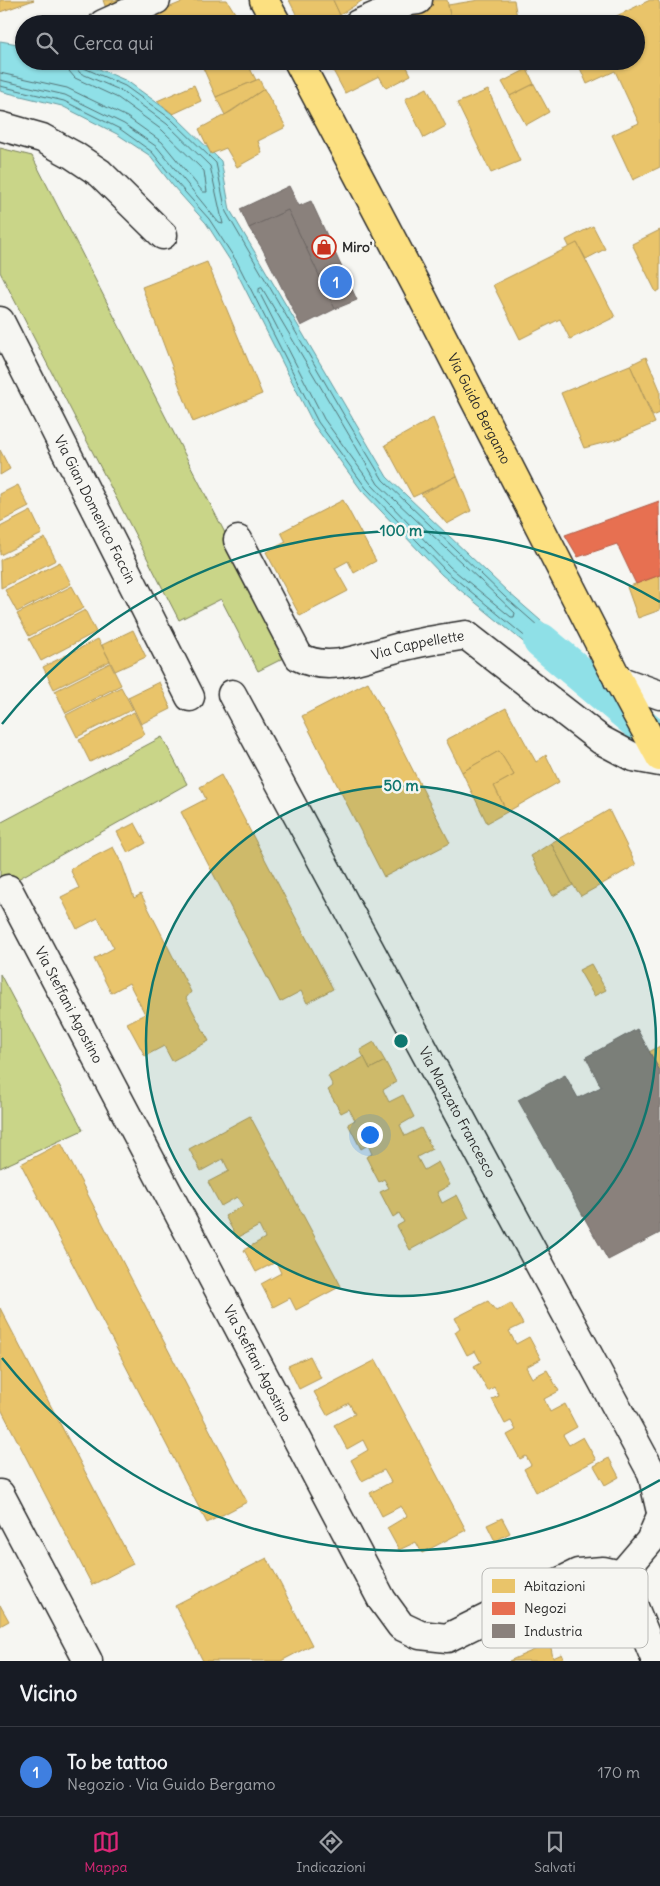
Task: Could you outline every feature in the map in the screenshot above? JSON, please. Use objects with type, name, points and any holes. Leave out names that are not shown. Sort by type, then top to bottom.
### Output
[{"type":"main road","points":[[264,0],[272,15]]},
{"type":"main road","name":"Via Guido Bergamo","points":[[303,70],[417,287],[618,680],[659,755]]},
{"type":"street","points":[[123,15],[156,0]]},
{"type":"street","points":[[378,15],[410,1],[418,0]]},
{"type":"street","points":[[0,126],[42,138],[100,173],[163,235]]},
{"type":"street","name":"Via Gian Domenico Faccin","points":[[0,321],[190,697]]},
{"type":"street","name":"Via Cappellette","points":[[238,540],[299,657],[308,662],[325,664],[348,662],[403,646],[466,635],[601,740],[633,757],[659,755]]},
{"type":"street","points":[[618,680],[660,695]]},
{"type":"street","name":"Via Manzato Francesco","points":[[232,694],[652,1472],[660,1508]]},
{"type":"street","name":"Via Steffani Agostino","points":[[8,889],[378,1591],[401,1626],[420,1635],[447,1638],[482,1621]]},
{"type":"street","points":[[0,1494],[88,1661]]},
{"type":"street","points":[[626,1568],[650,1541],[660,1518]]},
{"type":"street","points":[[648,1642],[656,1661]]},
{"type":"green space","points":[[0,148],[32,156],[288,656],[258,671],[221,599],[179,620],[0,272]]},
{"type":"green space","points":[[162,737],[187,784],[0,889],[0,823]]},
{"type":"green space","points":[[0,974],[83,1130],[0,1168]]},
{"type":"water","points":[[0,41],[15,44],[15,70],[102,70],[127,81],[174,115],[221,161],[230,210],[387,477],[509,593],[588,662],[572,682],[442,575],[362,491],[314,425],[233,265],[206,223],[173,186],[149,155],[117,134],[62,106],[0,91]]},
{"type":"building: Abitazioni","points":[[0,0],[34,0],[0,12]]},
{"type":"building: Abitazioni","points":[[103,0],[137,0],[108,14]]},
{"type":"building: Abitazioni","points":[[187,0],[227,0],[235,13],[230,15],[151,15]]},
{"type":"building: Abitazioni","points":[[289,0],[333,0],[340,15],[296,15]]},
{"type":"building: Abitazioni","points":[[333,0],[363,0],[340,15]]},
{"type":"building: Abitazioni","points":[[447,0],[450,15],[398,15],[398,12],[426,1]]},
{"type":"building: Abitazioni","points":[[479,0],[514,0],[516,15],[450,15],[448,5]]},
{"type":"building: Abitazioni","points":[[650,0],[658,0],[660,4],[660,167],[633,180],[612,135],[639,123],[615,71],[587,84],[581,70],[645,70],[645,15],[619,15]]},
{"type":"building: Abitazioni","points":[[204,70],[251,70],[256,80],[216,97]]},
{"type":"building: Abitazioni","points":[[333,70],[408,70],[411,75],[386,88],[379,76],[345,93]]},
{"type":"building: Abitazioni","points":[[527,70],[534,84],[510,96],[502,82]]},
{"type":"building: Abitazioni","points":[[259,79],[264,89],[225,115],[216,97]]},
{"type":"building: Abitazioni","points":[[534,84],[549,112],[526,125],[510,96]]},
{"type":"building: Abitazioni","points":[[194,85],[201,101],[173,114],[157,101]]},
{"type":"building: Abitazioni","points":[[427,88],[446,126],[424,138],[405,99]]},
{"type":"building: Abitazioni","points":[[264,89],[286,127],[258,141],[262,153],[237,167],[226,148],[211,154],[199,129],[232,111]]},
{"type":"building: Abitazioni","points":[[488,90],[520,161],[491,173],[457,103]]},
{"type":"building: Abitazioni","points":[[593,226],[605,249],[586,259],[577,243],[570,248],[566,240]]},
{"type":"building: Abitazioni","points":[[660,230],[660,290],[656,292],[632,244]]},
{"type":"building: Abitazioni","points":[[577,243],[615,317],[570,339],[560,319],[520,339],[493,285]]},
{"type":"building: Abitazioni","points":[[207,262],[262,394],[193,422],[142,287]]},
{"type":"building: Abitazioni","points":[[646,357],[660,390],[660,413],[653,416],[630,365]]},
{"type":"building: Abitazioni","points":[[630,365],[655,423],[618,439],[584,448],[561,393]]},
{"type":"building: Abitazioni","points":[[433,418],[457,476],[413,497],[385,445]]},
{"type":"building: Abitazioni","points":[[0,450],[10,469],[0,475]]},
{"type":"building: Abitazioni","points":[[457,476],[471,511],[447,524],[421,494]]},
{"type":"building: Abitazioni","points":[[18,485],[29,507],[0,522],[0,494]]},
{"type":"building: Abitazioni","points":[[343,500],[376,561],[354,573],[348,561],[335,568],[348,591],[300,616],[266,552],[286,542],[281,532]]},
{"type":"building: Abitazioni","points":[[31,511],[42,534],[0,555],[0,527]]},
{"type":"building: Abitazioni","points":[[45,538],[56,560],[1,588],[0,560]]},
{"type":"building: Abitazioni","points":[[60,562],[71,584],[17,612],[5,590]]},
{"type":"building: Abitazioni","points":[[660,575],[660,610],[638,618],[627,587]]},
{"type":"building: Abitazioni","points":[[72,586],[84,608],[29,636],[17,614]]},
{"type":"building: Abitazioni","points":[[85,610],[96,632],[41,661],[29,639]]},
{"type":"building: Abitazioni","points":[[133,630],[146,657],[115,671],[102,645]]},
{"type":"building: Abitazioni","points":[[98,639],[110,661],[54,689],[43,667]]},
{"type":"building: Abitazioni","points":[[110,663],[121,685],[66,713],[55,691]]},
{"type":"building: Abitazioni","points":[[159,682],[171,709],[141,724],[128,697]]},
{"type":"building: Abitazioni","points":[[368,682],[450,843],[384,877],[302,716]]},
{"type":"building: Abitazioni","points":[[121,687],[133,709],[77,737],[66,715]]},
{"type":"building: Abitazioni","points":[[506,708],[536,762],[546,755],[559,782],[507,812],[494,786],[514,775],[499,751],[462,772],[446,740]]},
{"type":"building: Abitazioni","points":[[134,712],[145,734],[90,762],[79,740]]},
{"type":"building: Abitazioni","points":[[499,751],[514,775],[494,786],[507,812],[487,823],[462,772]]},
{"type":"building: Abitazioni","points":[[221,775],[333,989],[307,1003],[301,991],[280,1002],[181,812],[206,799],[200,787]]},
{"type":"building: Abitazioni","points":[[609,810],[636,865],[581,896],[573,885],[551,843]]},
{"type":"building: Abitazioni","points":[[135,823],[146,843],[128,853],[117,832]]},
{"type":"building: Abitazioni","points":[[551,843],[573,885],[553,896],[531,856]]},
{"type":"building: Abitazioni","points":[[113,847],[122,864],[134,898],[141,894],[191,992],[186,998],[209,1041],[172,1061],[164,1046],[145,1056],[127,1023],[145,1014],[129,983],[111,993],[94,959],[114,948],[98,918],[77,929],[61,897],[79,888],[70,869]]},
{"type":"building: Abitazioni","points":[[591,964],[606,990],[594,996],[579,970]]},
{"type":"building: Abitazioni","points":[[374,1042],[385,1061],[370,1069],[360,1050]]},
{"type":"building: Abitazioni","points":[[660,1046],[660,1071],[649,1052]]},
{"type":"building: Abitazioni","points":[[364,1057],[370,1069],[385,1061],[396,1082],[383,1090],[389,1102],[403,1095],[414,1117],[400,1125],[405,1136],[421,1128],[432,1149],[417,1157],[424,1170],[438,1162],[450,1185],[437,1192],[442,1203],[457,1195],[469,1218],[410,1250],[397,1226],[404,1222],[399,1213],[393,1217],[380,1192],[389,1188],[384,1179],[379,1182],[366,1157],[372,1154],[368,1145],[361,1149],[348,1124],[355,1120],[349,1109],[341,1113],[328,1090],[333,1086],[328,1076]]},
{"type":"building: Abitazioni","points":[[250,1116],[341,1286],[296,1310],[290,1298],[273,1307],[261,1284],[281,1273],[276,1262],[256,1272],[244,1250],[265,1238],[259,1226],[237,1238],[225,1216],[243,1206],[237,1197],[221,1206],[208,1182],[229,1171],[223,1159],[201,1171],[189,1149]]},
{"type":"building: Abitazioni","points":[[61,1143],[247,1502],[207,1523],[21,1164]]},
{"type":"building: Abitazioni","points":[[488,1301],[496,1311],[511,1303],[523,1324],[509,1331],[516,1344],[529,1337],[541,1359],[526,1367],[532,1378],[547,1370],[559,1391],[544,1399],[550,1412],[565,1404],[577,1427],[563,1435],[569,1445],[583,1437],[596,1460],[536,1492],[524,1469],[531,1465],[526,1456],[520,1459],[507,1435],[516,1430],[511,1421],[505,1424],[492,1399],[499,1396],[494,1387],[488,1391],[474,1366],[481,1362],[475,1351],[467,1355],[455,1332],[460,1328],[455,1318]]},
{"type":"building: Abitazioni","points":[[0,1308],[133,1564],[92,1585],[0,1407]]},
{"type":"building: Abitazioni","points":[[310,1356],[321,1378],[299,1389],[288,1366]]},
{"type":"building: Abitazioni","points":[[376,1360],[466,1530],[422,1553],[416,1542],[399,1550],[387,1528],[407,1516],[401,1506],[382,1516],[370,1493],[391,1482],[384,1470],[362,1481],[351,1460],[368,1450],[363,1440],[347,1449],[334,1425],[355,1414],[349,1403],[327,1415],[314,1392]]},
{"type":"building: Abitazioni","points":[[609,1458],[619,1477],[605,1485],[594,1466]]},
{"type":"building: Abitazioni","points":[[502,1518],[510,1533],[495,1541],[487,1525]]},
{"type":"building: Abitazioni","points":[[267,1558],[312,1645],[281,1661],[203,1661],[175,1605]]},
{"type":"building: Abitazioni","points":[[0,1605],[9,1621],[0,1626]]},
{"type":"building: Abitazioni","points":[[539,1648],[551,1648],[553,1658],[562,1654],[565,1661],[509,1661]]},
{"type":"building: Negozi","points":[[659,501],[660,575],[636,584],[617,544],[578,557],[565,535]]},
{"type":"building: Industria","points":[[289,186],[299,206],[311,201],[357,300],[335,309],[288,210],[249,228],[240,209]]},
{"type":"building: Industria","points":[[288,210],[335,309],[301,326],[262,248],[249,228]]},
{"type":"building: Industria","points":[[637,1029],[660,1071],[660,1233],[608,1260],[518,1100],[565,1075],[578,1098],[601,1087],[586,1057]]},
{"type":"waterway","points":[[541,641],[653,735]]},
{"type":"place","name":"Miro'","points":[[324,247]]},
{"type":"place","name":"To be tattoo","points":[[336,282]]}]
